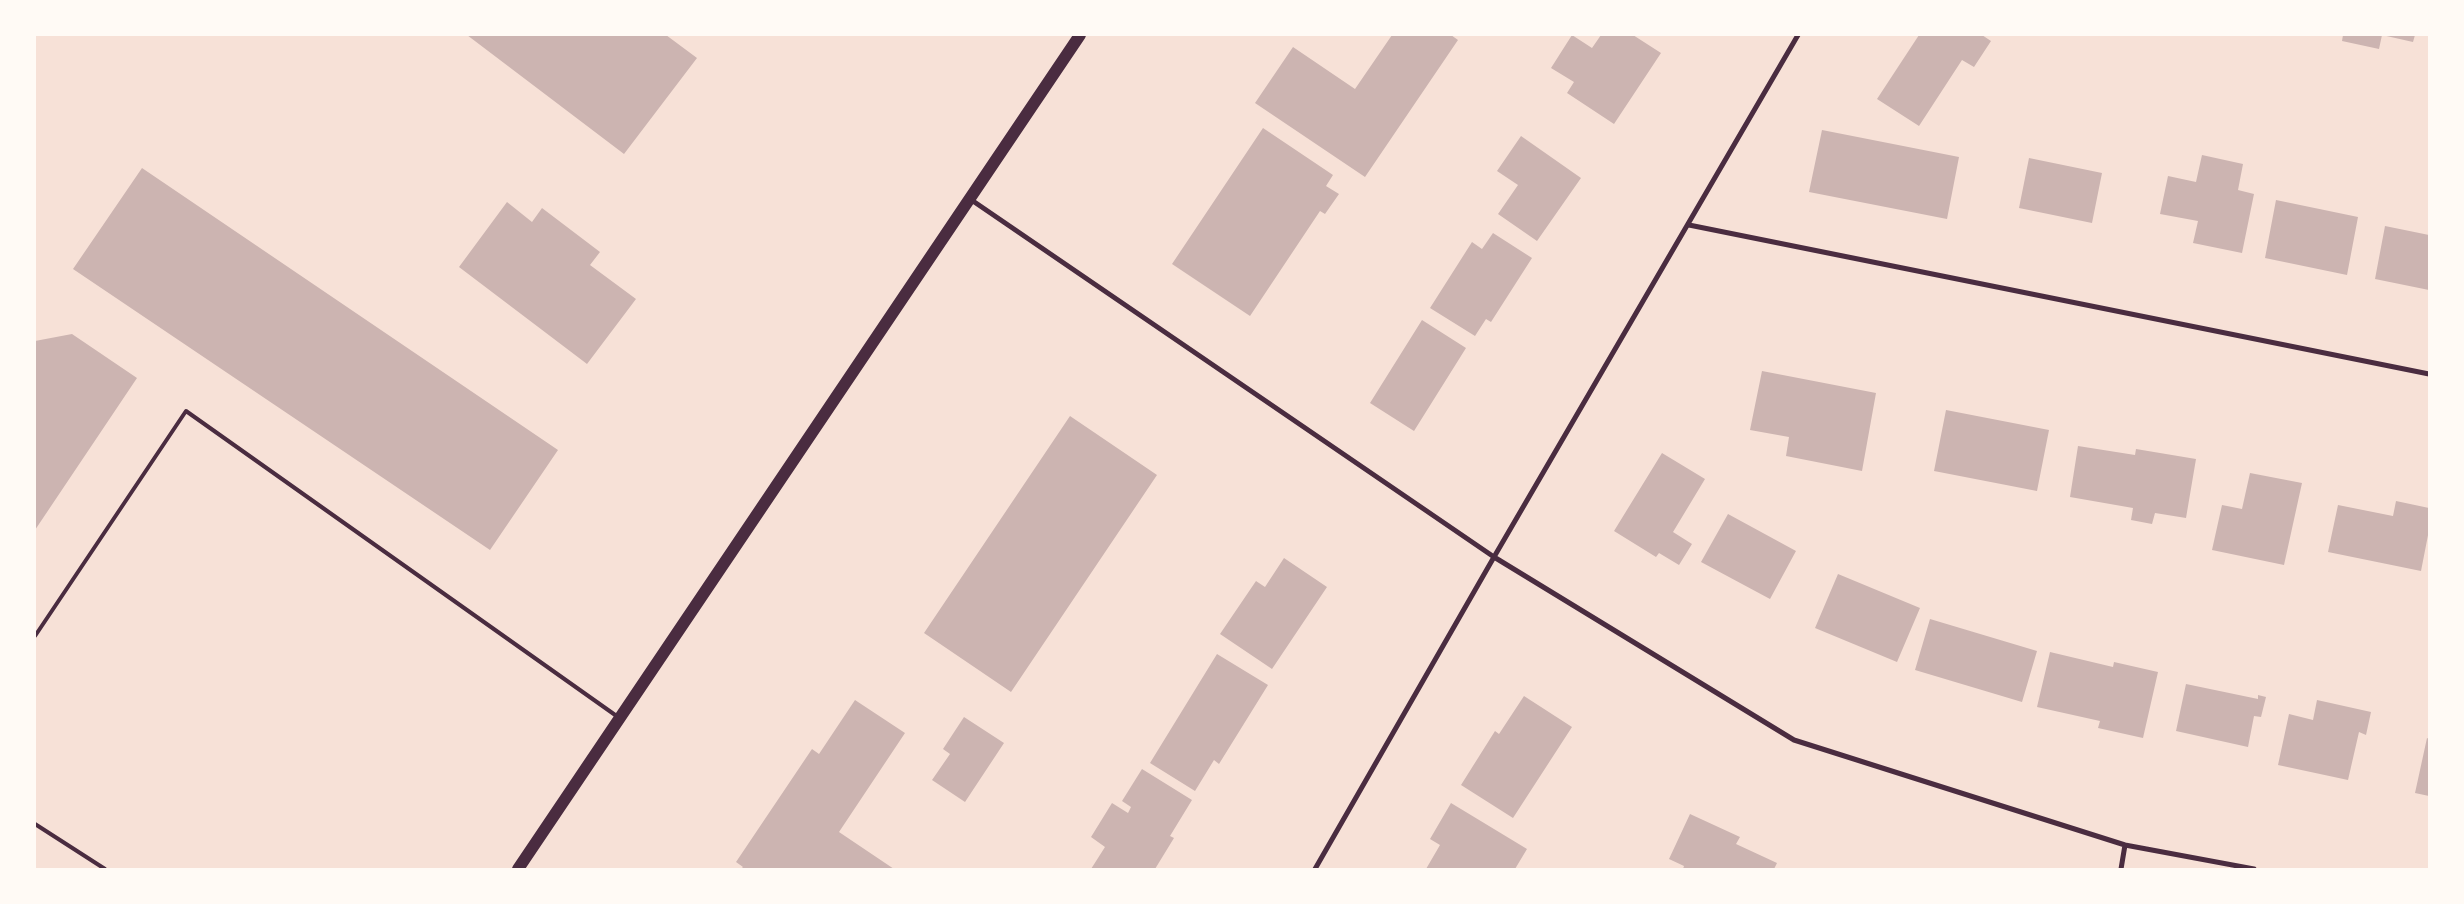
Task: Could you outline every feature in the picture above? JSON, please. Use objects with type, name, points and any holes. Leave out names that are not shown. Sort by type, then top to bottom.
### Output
[{"type":"main road","points":[[518,869],[968,198],[1080,35]]},
{"type":"street","points":[[1315,869],[1798,35]]},
{"type":"street","points":[[968,198],[1494,557],[1794,740],[2126,845],[2254,869]]},
{"type":"street","points":[[1689,225],[2429,374]]},
{"type":"street","points":[[2121,869],[2126,845]]},
{"type":"lane","points":[[35,636],[186,411],[620,718]]},
{"type":"lane","points":[[35,824],[105,869]]},
{"type":"building","points":[[467,35],[666,35],[697,58],[624,154]]},
{"type":"building","points":[[1392,35],[1451,35],[1458,40],[1365,177],[1255,103],[1293,47],[1355,89]]},
{"type":"building","points":[[1572,35],[1592,48],[1601,35],[1633,35],[1661,53],[1614,124],[1567,93],[1574,82],[1551,68]]},
{"type":"building","points":[[1919,35],[1982,35],[1991,41],[1974,67],[1962,60],[1919,126],[1877,99]]},
{"type":"building","points":[[2343,35],[2382,35],[2379,49],[2342,41]]},
{"type":"building","points":[[2382,35],[2415,35],[2413,42]]},
{"type":"building","points":[[1263,128],[1333,175],[1326,186],[1339,194],[1325,214],[1320,211],[1250,316],[1172,264]]},
{"type":"building","points":[[1822,130],[1959,157],[1947,219],[1809,192]]},
{"type":"building","points":[[1521,136],[1581,178],[1537,241],[1498,214],[1518,185],[1497,171]]},
{"type":"building","points":[[2202,155],[2243,164],[2238,190],[2254,194],[2242,253],[2193,243],[2198,221],[2160,214],[2168,176],[2196,182]]},
{"type":"building","points":[[2029,158],[2102,173],[2092,223],[2019,208]]},
{"type":"building","points":[[142,168],[558,450],[490,550],[73,269]]},
{"type":"building","points":[[2276,200],[2358,217],[2347,275],[2265,258]]},
{"type":"building","points":[[507,202],[532,222],[542,208],[600,252],[590,265],[636,299],[587,364],[459,267]]},
{"type":"building","points":[[2385,226],[2429,235],[2429,290],[2375,279]]},
{"type":"building","points":[[1493,233],[1532,258],[1491,322],[1486,319],[1475,336],[1430,308],[1472,242],[1482,249]]},
{"type":"building","points":[[1422,320],[1466,348],[1414,431],[1370,403]]},
{"type":"building","points":[[72,334],[137,378],[35,530],[35,341]]},
{"type":"building","points":[[1762,371],[1876,393],[1862,471],[1786,456],[1789,437],[1750,430]]},
{"type":"building","points":[[1946,410],[2049,430],[2037,491],[1934,471]]},
{"type":"building","points":[[1070,416],[1157,475],[1011,692],[924,633]]},
{"type":"building","points":[[2078,446],[2135,455],[2136,449],[2196,459],[2186,518],[2155,513],[2152,524],[2131,520],[2133,508],[2070,497]]},
{"type":"building","points":[[1662,453],[1705,479],[1673,532],[1692,544],[1679,565],[1659,553],[1656,557],[1614,531]]},
{"type":"building","points":[[2250,473],[2302,483],[2284,565],[2212,550],[2222,505],[2242,509]]},
{"type":"building","points":[[2396,501],[2429,508],[2429,530],[2421,571],[2328,552],[2338,505],[2393,516]]},
{"type":"building","points":[[1728,514],[1796,551],[1770,599],[1701,562]]},
{"type":"building","points":[[1284,558],[1327,587],[1272,669],[1220,634],[1256,581],[1265,587]]},
{"type":"building","points":[[1838,574],[1920,608],[1897,662],[1815,628]]},
{"type":"building","points":[[1930,619],[2037,651],[2022,702],[1915,670]]},
{"type":"building","points":[[2050,652],[2113,667],[2114,662],[2158,672],[2143,738],[2098,728],[2100,721],[2037,707]]},
{"type":"building","points":[[1217,654],[1268,685],[1219,764],[1214,760],[1195,791],[1150,763]]},
{"type":"building","points":[[2186,684],[2258,699],[2258,695],[2266,697],[2261,717],[2254,716],[2248,747],[2176,731]]},
{"type":"building","points":[[1524,696],[1572,727],[1513,818],[1461,785],[1495,731],[1499,734]]},
{"type":"building","points":[[855,700],[905,733],[839,832],[894,869],[741,869],[743,867],[736,862],[812,749],[819,754]]},
{"type":"building","points":[[2317,700],[2371,712],[2366,735],[2359,732],[2348,780],[2278,765],[2289,714],[2313,720]]},
{"type":"building","points":[[964,717],[1004,743],[965,802],[932,780],[950,754],[943,749]]},
{"type":"building","points":[[2427,738],[2429,739],[2429,796],[2415,793]]},
{"type":"building","points":[[1142,769],[1192,800],[1170,836],[1174,838],[1155,869],[1091,869],[1105,847],[1091,837],[1112,803],[1128,813],[1131,807],[1122,801]]},
{"type":"building","points":[[1451,803],[1527,849],[1515,869],[1426,869],[1440,845],[1430,839]]},
{"type":"building","points":[[1690,814],[1740,837],[1736,844],[1777,863],[1774,869],[1683,869],[1684,866],[1669,859]]}]
